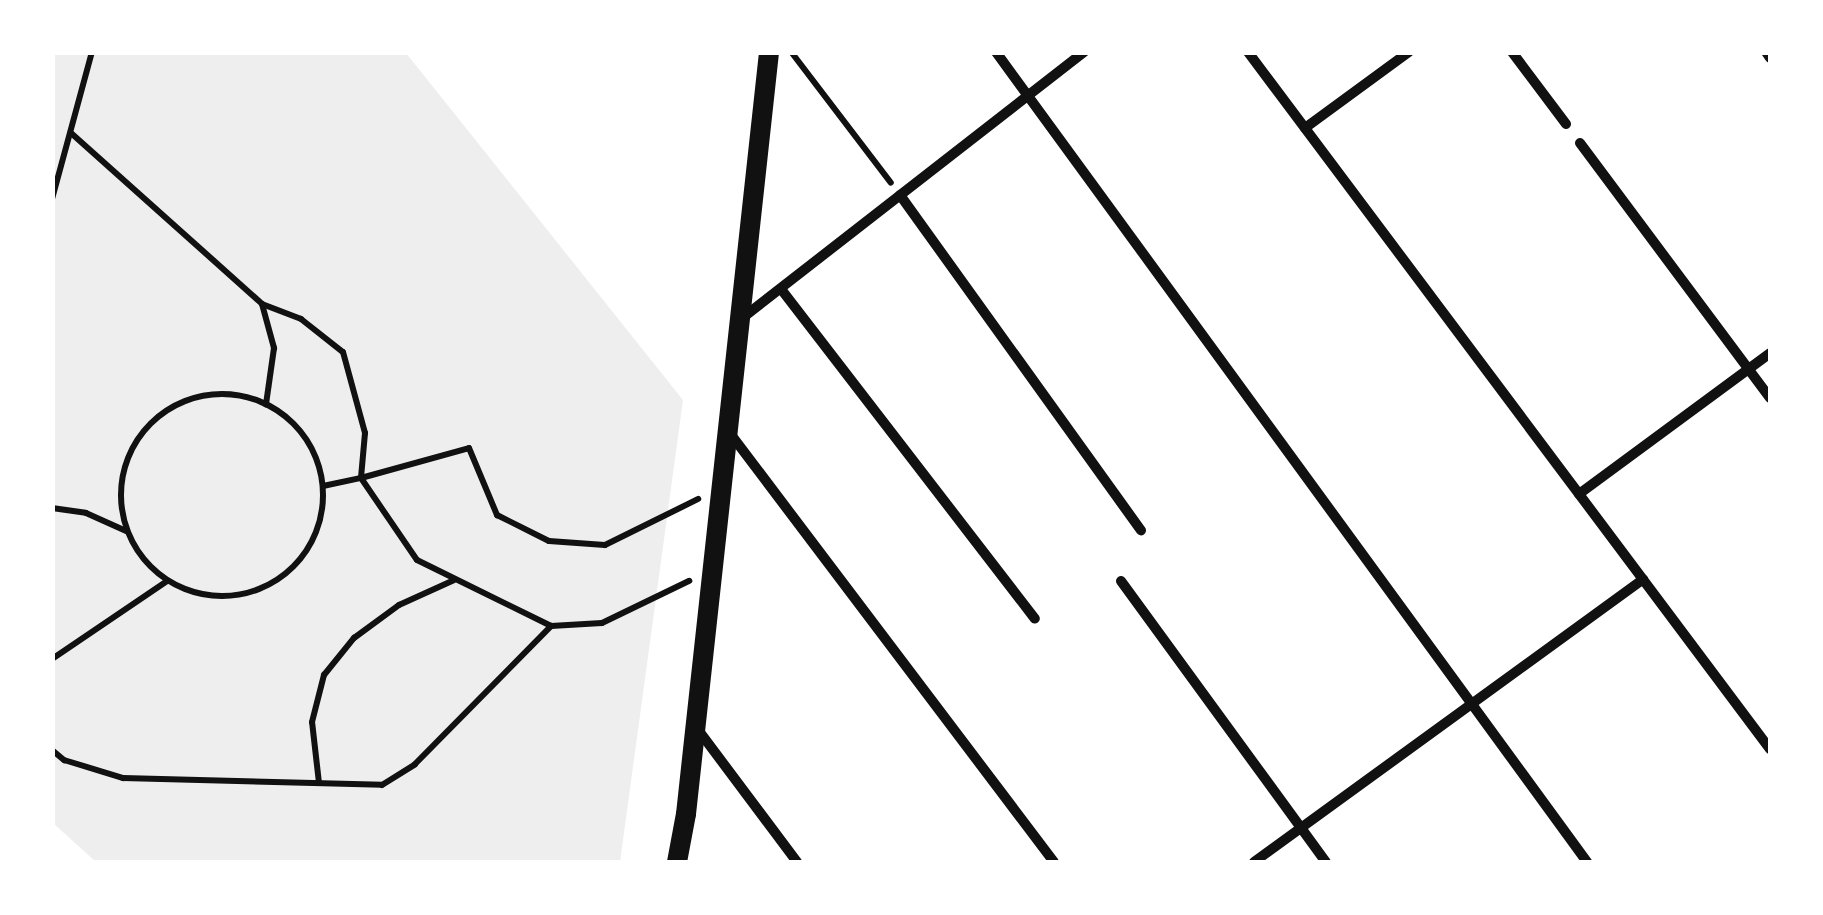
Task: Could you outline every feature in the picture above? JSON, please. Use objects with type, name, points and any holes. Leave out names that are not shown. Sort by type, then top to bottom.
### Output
[{"type":"main road","points":[[676,862],[686,814],[769,52]]},
{"type":"main road","points":[[686,814],[693,862]]},
{"type":"street","points":[[996,52],[1588,862]]},
{"type":"street","points":[[740,319],[1084,52]]},
{"type":"street","points":[[1248,52],[1770,749]]},
{"type":"street","points":[[1305,128],[1408,52]]},
{"type":"street","points":[[1512,52],[1566,124]]},
{"type":"street","points":[[1580,143],[1770,398]]},
{"type":"street","points":[[900,195],[1141,530]]},
{"type":"street","points":[[781,289],[1035,618]]},
{"type":"street","points":[[1579,494],[1770,353]]},
{"type":"street","points":[[728,430],[1054,862]]},
{"type":"street","points":[[1254,862],[1643,579]]},
{"type":"street","points":[[1121,581],[1326,862]]},
{"type":"street","points":[[695,726],[797,862]]},
{"type":"path","points":[[52,199],[92,52]]},
{"type":"path","points":[[792,52],[900,195]]},
{"type":"path","points":[[71,133],[262,304],[301,319],[343,352],[366,432],[361,478],[417,560],[551,626],[602,623],[712,570]]},
{"type":"path","points":[[262,304],[274,348],[266,404]]},
{"type":"path","points":[[232,395],[266,404],[294,424],[314,452],[323,486],[321,518],[309,548],[274,580],[229,596],[197,594],[167,581],[143,559],[127,532],[120,500],[124,466],[140,435],[166,411],[198,397],[232,395]]},
{"type":"path","points":[[323,486],[469,448],[497,516],[549,541],[604,546],[722,487]]},
{"type":"path","points":[[52,508],[86,513],[127,532]]},
{"type":"path","points":[[319,783],[312,722],[324,675],[354,638],[398,605],[455,580]]},
{"type":"path","points":[[52,660],[167,581]]},
{"type":"path","points":[[52,750],[64,760],[123,778],[382,785],[415,764],[551,626]]},
{"type":"shaded area","points":[[52,53],[406,53],[683,400],[620,862],[96,862],[53,823]]}]
